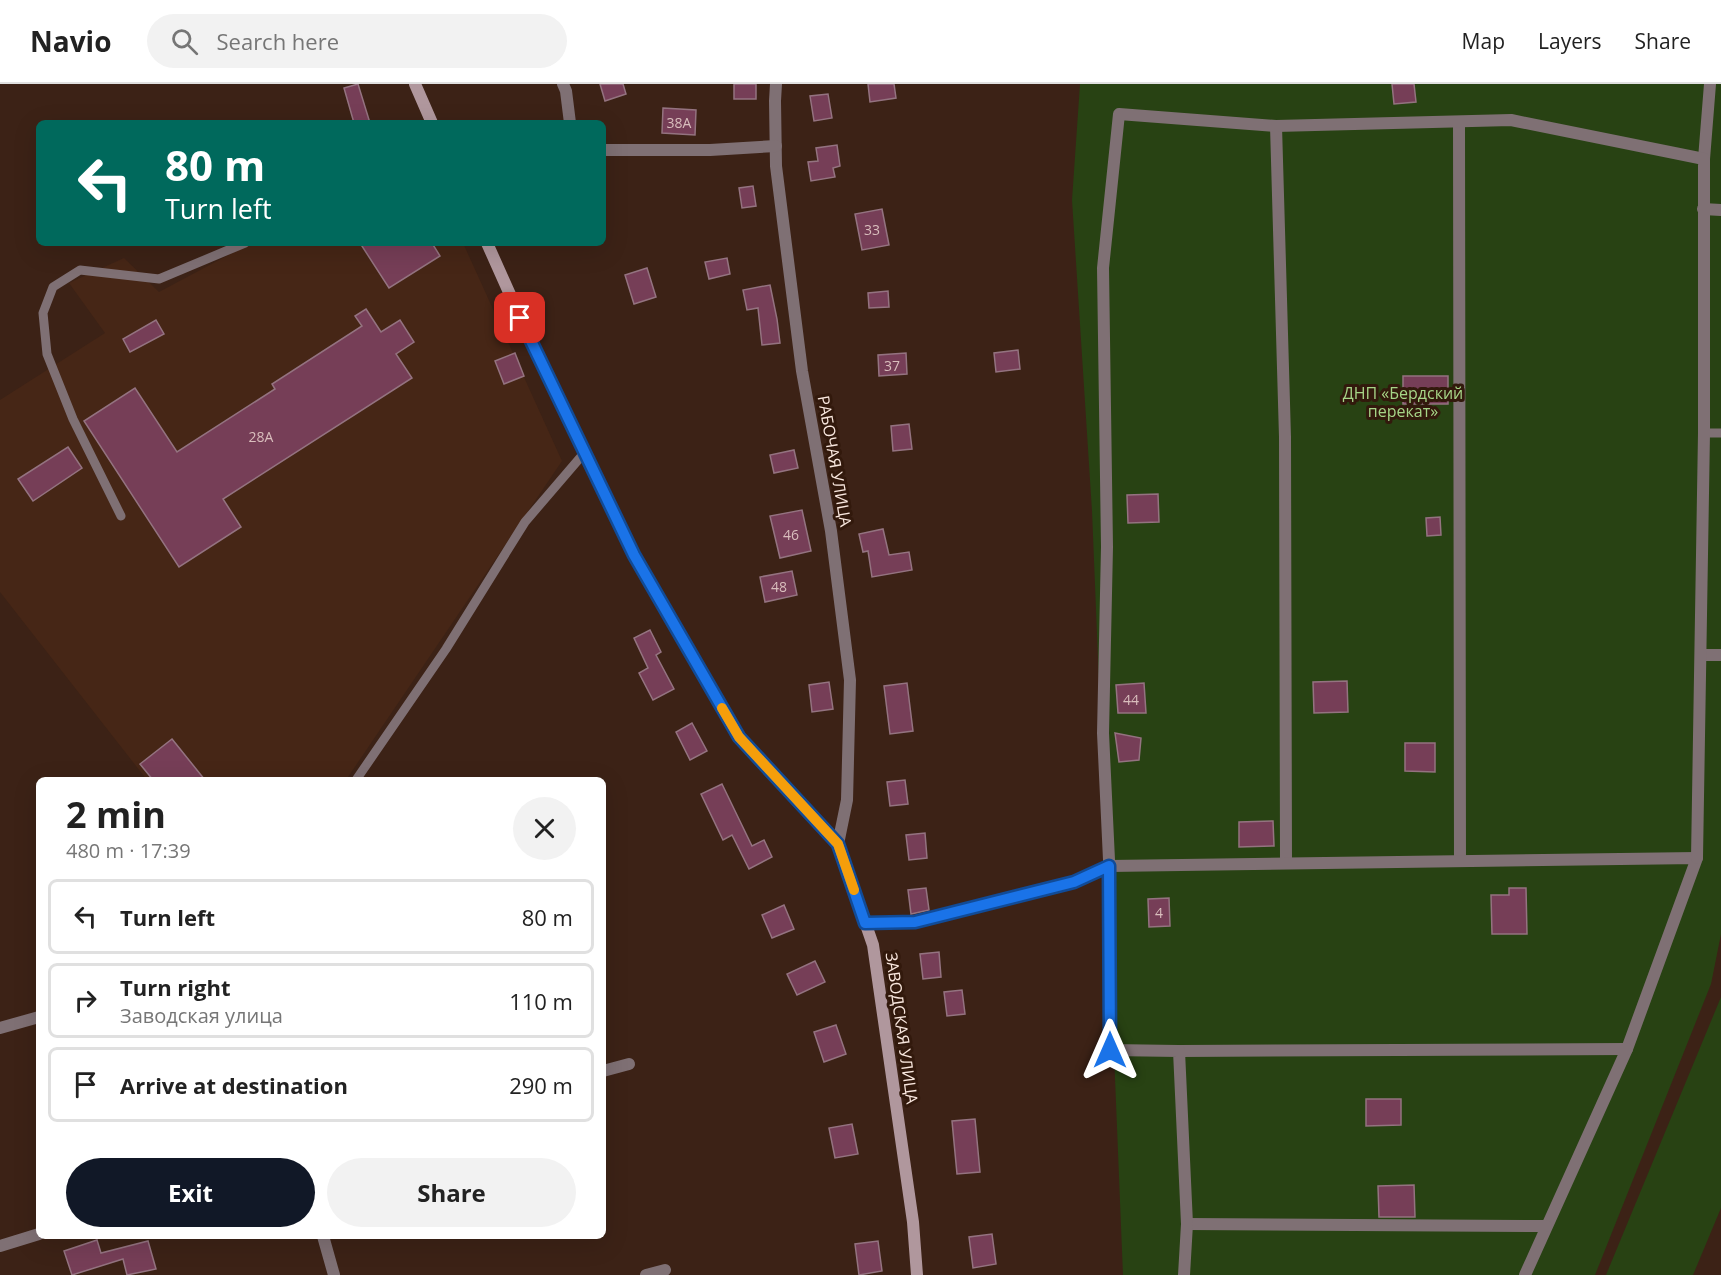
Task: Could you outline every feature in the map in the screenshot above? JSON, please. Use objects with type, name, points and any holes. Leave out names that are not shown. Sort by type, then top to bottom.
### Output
[{"type":"street","points":[[415,84],[431,120]]},
{"type":"street","points":[[563,84],[569,120]]},
{"type":"street","name":"РАБОЧАЯ УЛИЦА","points":[[776,84],[776,166],[802,370],[831,531],[850,680],[847,800],[838,844]]},
{"type":"street","points":[[1525,1275],[1627,1049],[1697,858],[1704,433],[1704,159],[1710,84]]},
{"type":"street","points":[[1627,1049],[1110,1050],[1109,866],[1103,733],[1107,547],[1103,268],[1119,114],[1275,126],[1511,120],[1704,159]]},
{"type":"street","points":[[1459,122],[1460,861]]},
{"type":"street","points":[[1275,126],[1285,437],[1286,863]]},
{"type":"street","points":[[606,150],[710,150],[776,146]]},
{"type":"street","points":[[1704,209],[1721,210]]},
{"type":"street","name":"ЗАВОДСКАЯ УЛИЦА","points":[[488,246],[529,337],[634,555],[739,737],[838,844],[873,945],[910,1199],[916,1275]]},
{"type":"street","points":[[1701,655],[1721,655]]},
{"type":"street","points":[[865,923],[915,922],[1074,882],[1109,866],[1697,858]]},
{"type":"street","points":[[0,1028],[36,1018]]},
{"type":"street","points":[[1179,1051],[1187,1224],[1184,1275]]},
{"type":"street","points":[[606,1070],[629,1064]]},
{"type":"street","points":[[1187,1224],[1546,1226]]},
{"type":"street","points":[[0,1246],[36,1235]]},
{"type":"street","points":[[324,1239],[334,1275]]},
{"type":"street","points":[[646,1275],[665,1270]]},
{"type":"lane","points":[[121,516],[73,419],[47,354],[43,313],[53,287],[80,270],[159,279],[238,246]]},
{"type":"lane","points":[[1704,433],[1721,433]]},
{"type":"lane","points":[[358,777],[446,649],[525,522],[585,452]]},
{"type":"shaded area","points":[[245,246],[464,246],[562,461],[348,777],[145,777],[0,592],[0,400],[105,333],[69,283],[124,258],[159,292]]},
{"type":"green space","name":"ДНП «Бердский перекат»","points":[[1080,84],[1721,84],[1721,934],[1711,984],[1595,1275],[1123,1275],[1092,511],[1072,200]]},
{"type":"green space","points":[[1721,997],[1721,1208],[1693,1275],[1606,1275]]},
{"type":"building","points":[[358,84],[369,120],[353,120],[344,88]]},
{"type":"building","points":[[600,84],[623,84],[626,94],[605,101]]},
{"type":"building","points":[[734,84],[756,84],[756,99],[734,99]]},
{"type":"building","points":[[868,84],[894,84],[896,98],[870,102]]},
{"type":"building","points":[[1392,84],[1414,84],[1416,102],[1394,104]]},
{"type":"building","points":[[828,94],[832,118],[814,121],[810,96]]},
{"type":"building","points":[[663,108],[696,110],[695,135],[662,133]]},
{"type":"building","points":[[837,145],[840,166],[833,168],[835,177],[811,181],[808,162],[818,161],[816,148]]},
{"type":"building","points":[[753,186],[756,206],[742,208],[739,188]]},
{"type":"building","points":[[882,209],[889,245],[862,250],[855,214]]},
{"type":"building","points":[[362,246],[434,246],[440,256],[389,288]]},
{"type":"building","points":[[727,258],[730,274],[709,279],[705,262]]},
{"type":"building","points":[[647,268],[656,297],[634,304],[625,275]]},
{"type":"building","points":[[770,285],[780,343],[762,345],[758,308],[747,310],[743,290]]},
{"type":"building","points":[[888,291],[889,307],[869,308],[868,293]]},
{"type":"building","points":[[366,309],[381,332],[400,320],[414,342],[396,354],[412,378],[223,499],[241,527],[179,567],[84,421],[135,388],[177,452],[275,389],[272,384],[362,326],[355,316]]},
{"type":"building","points":[[156,320],[164,334],[130,352],[123,339]]},
{"type":"building","points":[[1018,350],[1020,369],[996,372],[994,353]]},
{"type":"building","points":[[515,353],[524,376],[504,384],[495,361]]},
{"type":"building","points":[[906,353],[907,374],[879,376],[878,355]]},
{"type":"building","points":[[1403,376],[1448,376],[1448,404],[1403,404]]},
{"type":"building","points":[[909,424],[912,449],[893,451],[891,426]]},
{"type":"building","points":[[68,447],[82,468],[33,501],[18,479]]},
{"type":"building","points":[[794,450],[798,468],[774,473],[770,455]]},
{"type":"building","points":[[1158,494],[1159,522],[1128,523],[1127,495]]},
{"type":"building","points":[[802,510],[811,551],[780,558],[770,516]]},
{"type":"building","points":[[1440,517],[1441,535],[1427,536],[1426,518]]},
{"type":"building","points":[[883,529],[889,555],[909,552],[912,570],[872,577],[868,551],[863,552],[859,534]]},
{"type":"building","points":[[792,571],[797,595],[765,602],[760,577]]},
{"type":"building","points":[[650,630],[661,652],[656,655],[674,689],[653,700],[639,673],[648,668],[634,638]]},
{"type":"building","points":[[1347,681],[1348,712],[1314,713],[1313,682]]},
{"type":"building","points":[[829,682],[833,709],[812,712],[809,685]]},
{"type":"building","points":[[907,683],[913,731],[890,734],[884,686]]},
{"type":"building","points":[[1144,683],[1146,713],[1118,713],[1116,685]]},
{"type":"building","points":[[692,723],[707,751],[690,760],[676,732]]},
{"type":"building","points":[[1115,733],[1141,738],[1139,760],[1119,762]]},
{"type":"building","points":[[172,739],[203,777],[151,777],[140,764]]},
{"type":"building","points":[[1405,743],[1435,743],[1435,772],[1405,771]]},
{"type":"building","points":[[905,780],[908,804],[890,806],[887,782]]},
{"type":"building","points":[[722,784],[752,846],[764,840],[772,857],[749,869],[732,835],[723,840],[701,794]]},
{"type":"building","points":[[1273,821],[1274,846],[1239,847],[1239,822]]},
{"type":"building","points":[[925,833],[927,858],[909,860],[906,835]]},
{"type":"building","points":[[926,888],[929,910],[911,914],[908,890]]},
{"type":"building","points":[[1509,888],[1526,888],[1527,934],[1492,934],[1491,895],[1509,895]]},
{"type":"building","points":[[1169,898],[1170,926],[1149,927],[1148,899]]},
{"type":"building","points":[[784,905],[794,929],[772,938],[762,915]]},
{"type":"building","points":[[939,952],[941,977],[923,979],[920,954]]},
{"type":"building","points":[[815,961],[825,982],[797,995],[787,974]]},
{"type":"building","points":[[962,990],[965,1014],[947,1016],[944,992]]},
{"type":"building","points":[[836,1025],[846,1054],[824,1062],[814,1032]]},
{"type":"building","points":[[1366,1099],[1401,1099],[1401,1125],[1366,1126]]},
{"type":"building","points":[[975,1119],[980,1172],[957,1174],[952,1121]]},
{"type":"building","points":[[852,1124],[858,1154],[835,1158],[829,1128]]},
{"type":"building","points":[[1414,1185],[1415,1217],[1379,1217],[1378,1186]]},
{"type":"building","points":[[992,1234],[996,1264],[973,1268],[969,1237]]},
{"type":"building","points":[[97,1240],[101,1253],[148,1241],[156,1269],[127,1275],[123,1259],[72,1275],[64,1251]]},
{"type":"building","points":[[878,1241],[882,1271],[859,1275],[855,1244]]},
{"type":"slow traffic","points":[[722,708],[739,737],[838,844],[854,890]]},
{"type":"route","points":[[520,318],[634,555],[739,737],[838,844],[865,923],[915,922],[1074,882],[1109,866],[1110,1050]]}]
